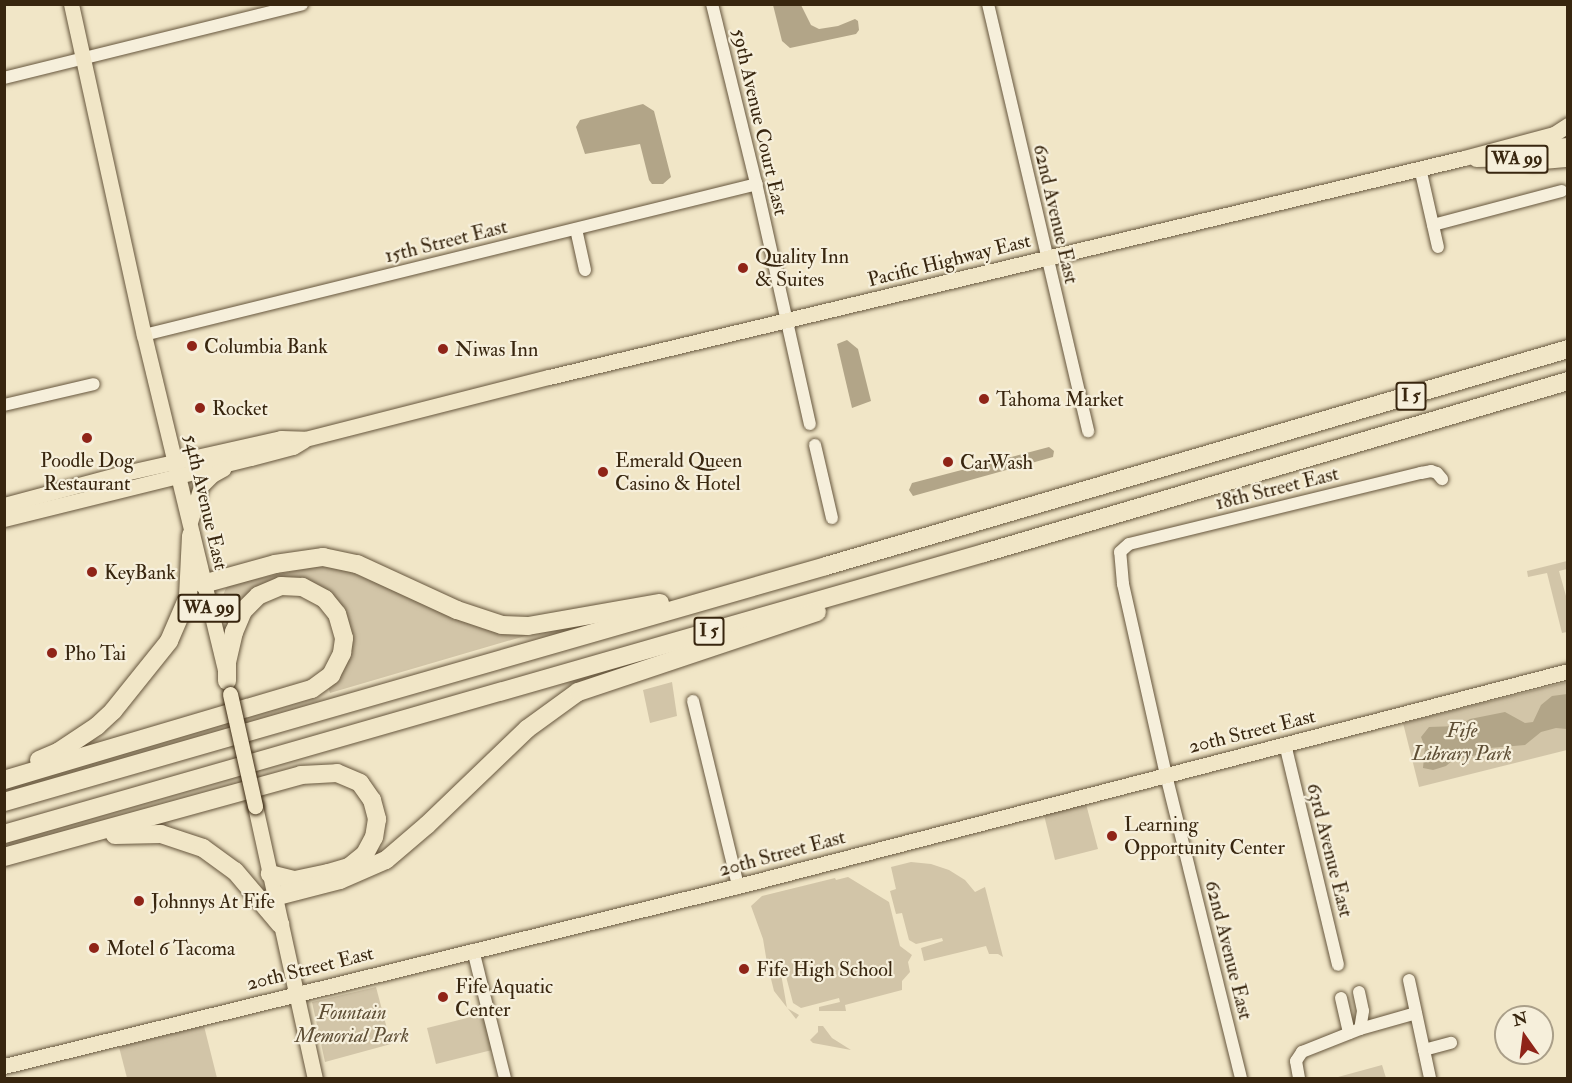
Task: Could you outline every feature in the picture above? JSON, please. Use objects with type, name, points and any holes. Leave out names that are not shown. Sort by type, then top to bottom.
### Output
[{"type":"highway","name":"I 5","points":[[4,802],[826,566],[1568,349]]},
{"type":"highway","name":"I 5","points":[[4,834],[1568,381]]},
{"type":"highway","points":[[4,770],[58,752],[85,735],[112,711],[155,660],[169,641],[185,608],[190,585],[190,530]]},
{"type":"highway","points":[[203,584],[297,560],[339,559],[376,572],[470,615],[516,627],[657,604],[826,566]]},
{"type":"highway","points":[[274,897],[340,880],[386,860],[427,825],[527,729],[578,692],[866,596],[924,569]]},
{"type":"highway","points":[[4,780],[312,689],[331,675],[342,653],[344,638],[337,614],[326,599],[302,587],[282,586],[258,596],[243,611],[234,632],[229,688]]},
{"type":"highway","points":[[4,857],[301,775],[337,773],[360,783],[372,800],[377,819],[370,847],[358,861],[339,871],[294,880],[270,874]]},
{"type":"highway","points":[[48,845],[139,832],[182,839],[219,858],[235,871],[280,924]]},
{"type":"main road","name":"54th Avenue East","points":[[71,4],[144,335],[229,688],[294,993],[315,1078]]},
{"type":"main road","name":"Pacific Highway East","points":[[4,519],[281,438],[305,439],[549,377],[1464,158],[1554,134],[1568,125]]},
{"type":"main road","name":"Pacific Highway East","points":[[1464,158],[1528,157],[1555,146],[1568,145]]},
{"type":"main road","points":[[1504,159],[1528,163],[1568,159]]},
{"type":"main road","name":"Pacific Highway East","points":[[4,504],[176,469],[244,460],[293,447],[305,439]]},
{"type":"main road","points":[[190,530],[198,493],[206,481],[212,475],[244,460]]},
{"type":"main road","name":"20th Street East","points":[[4,1065],[738,886],[1568,671]]},
{"type":"street","points":[[4,78],[302,4]]},
{"type":"street","name":"59th Avenue Court East","points":[[712,4],[757,184],[785,321],[810,424]]},
{"type":"street","name":"62nd Avenue East","points":[[988,4],[1088,431]]},
{"type":"street","points":[[1420,168],[1438,247]]},
{"type":"street","name":"15th Street East","points":[[144,335],[757,184]]},
{"type":"street","points":[[1433,225],[1562,191]]},
{"type":"street","points":[[576,229],[585,270]]},
{"type":"street","points":[[4,405],[94,384]]},
{"type":"street","points":[[815,445],[832,518]]},
{"type":"street","name":"18th Street East","points":[[1120,550],[1129,544],[1421,473],[1431,471],[1437,473],[1442,479]]},
{"type":"street","name":"62nd Avenue East","points":[[1120,550],[1121,578],[1166,775],[1241,1078]]},
{"type":"street","points":[[693,701],[738,886]]},
{"type":"street","name":"63rd Avenue East","points":[[1285,744],[1338,965]]},
{"type":"street","points":[[473,950],[505,1078]]},
{"type":"street","points":[[1409,980],[1430,1078]]},
{"type":"street","points":[[1354,1031],[1363,1011],[1359,992]]},
{"type":"street","points":[[1341,998],[1354,1031]]},
{"type":"street","points":[[1299,1078],[1296,1061],[1299,1055],[1354,1031],[1416,1013]]},
{"type":"street","points":[[1424,1050],[1451,1043]]},
{"type":"green space","points":[[1567,561],[1567,569],[1559,571],[1568,603],[1567,632],[1562,633],[1547,573],[1528,577],[1527,571]]},
{"type":"green space","points":[[318,566],[344,569],[484,629],[542,631],[330,693],[328,687],[346,619],[272,581],[253,590],[227,627],[221,600],[226,588],[232,584]]},
{"type":"green space","points":[[672,682],[677,716],[650,723],[643,690]]},
{"type":"green space","name":"Fife Library Park","points":[[1567,682],[1567,750],[1419,787],[1403,723]]},
{"type":"green space","points":[[1086,804],[1098,849],[1055,860],[1044,815]]},
{"type":"green space","points":[[911,862],[931,864],[949,870],[965,880],[975,892],[985,887],[1003,957],[998,954],[989,954],[986,946],[924,961],[921,948],[943,941],[942,938],[916,944],[909,940],[902,913],[896,914],[890,891],[896,889],[891,867]]},
{"type":"green space","points":[[848,877],[889,902],[900,946],[912,955],[908,962],[910,972],[902,981],[902,990],[845,1005],[846,1011],[819,1011],[819,1007],[840,1002],[839,998],[801,1008],[793,1003],[783,965],[768,969],[763,939],[751,906],[762,896],[835,878],[836,880]]},
{"type":"green space","points":[[780,968],[787,1007],[774,991],[769,971]]},
{"type":"green space","name":"Fountain Memorial Park","points":[[376,987],[391,1044],[325,1062],[312,1002]]},
{"type":"green space","points":[[788,1008],[799,1015],[796,1019]]},
{"type":"green space","points":[[483,1014],[492,1050],[436,1064],[427,1028]]},
{"type":"green space","points":[[204,1026],[217,1078],[127,1078],[119,1047]]},
{"type":"green space","points":[[818,1026],[823,1026],[832,1038],[851,1050],[813,1043],[810,1040],[818,1032]]},
{"type":"green space","points":[[1382,1065],[1386,1078],[1338,1077]]},
{"type":"shaded area","points":[[773,5],[801,5],[811,25],[819,29],[838,26],[855,19],[858,21],[859,30],[856,34],[790,48],[782,41]]},
{"type":"shaded area","points":[[643,104],[654,111],[671,177],[663,184],[652,184],[649,180],[640,144],[585,154],[576,127],[580,120]]},
{"type":"shaded area","points":[[847,340],[858,349],[871,401],[852,408],[837,344]]},
{"type":"shaded area","points":[[1049,447],[1054,451],[1053,457],[913,496],[909,490],[912,483]]},
{"type":"shaded area","points":[[1567,694],[1567,729],[1556,728],[1541,732],[1525,745],[1490,748],[1482,754],[1453,760],[1446,766],[1433,770],[1423,768],[1425,747],[1421,737],[1429,727],[1458,726],[1470,719],[1505,712],[1525,723],[1533,722],[1541,705],[1552,696]]},
{"type":"place","name":"Quality Inn & Suites","points":[[743,268]]},
{"type":"place","name":"Columbia Bank","points":[[192,346]]},
{"type":"place","name":"Niwas Inn","points":[[443,349]]},
{"type":"place","name":"Tahoma Market","points":[[984,399]]},
{"type":"place","name":"Rocket","points":[[200,408]]},
{"type":"place","name":"Poodle Dog Restaurant","points":[[87,438]]},
{"type":"place","name":"CarWash","points":[[948,462]]},
{"type":"place","name":"Emerald Queen Casino & Hotel","points":[[603,472]]},
{"type":"place","name":"KeyBank","points":[[92,572]]},
{"type":"place","name":"Pho Tai","points":[[52,653]]},
{"type":"place","name":"Learning Opportunity Center","points":[[1112,836]]},
{"type":"place","name":"Johnnys At Fife","points":[[139,901]]},
{"type":"place","name":"Motel 6 Tacoma","points":[[94,948]]},
{"type":"place","name":"Fife High School","points":[[744,969]]},
{"type":"place","name":"Fife Aquatic Center","points":[[443,997]]}]
